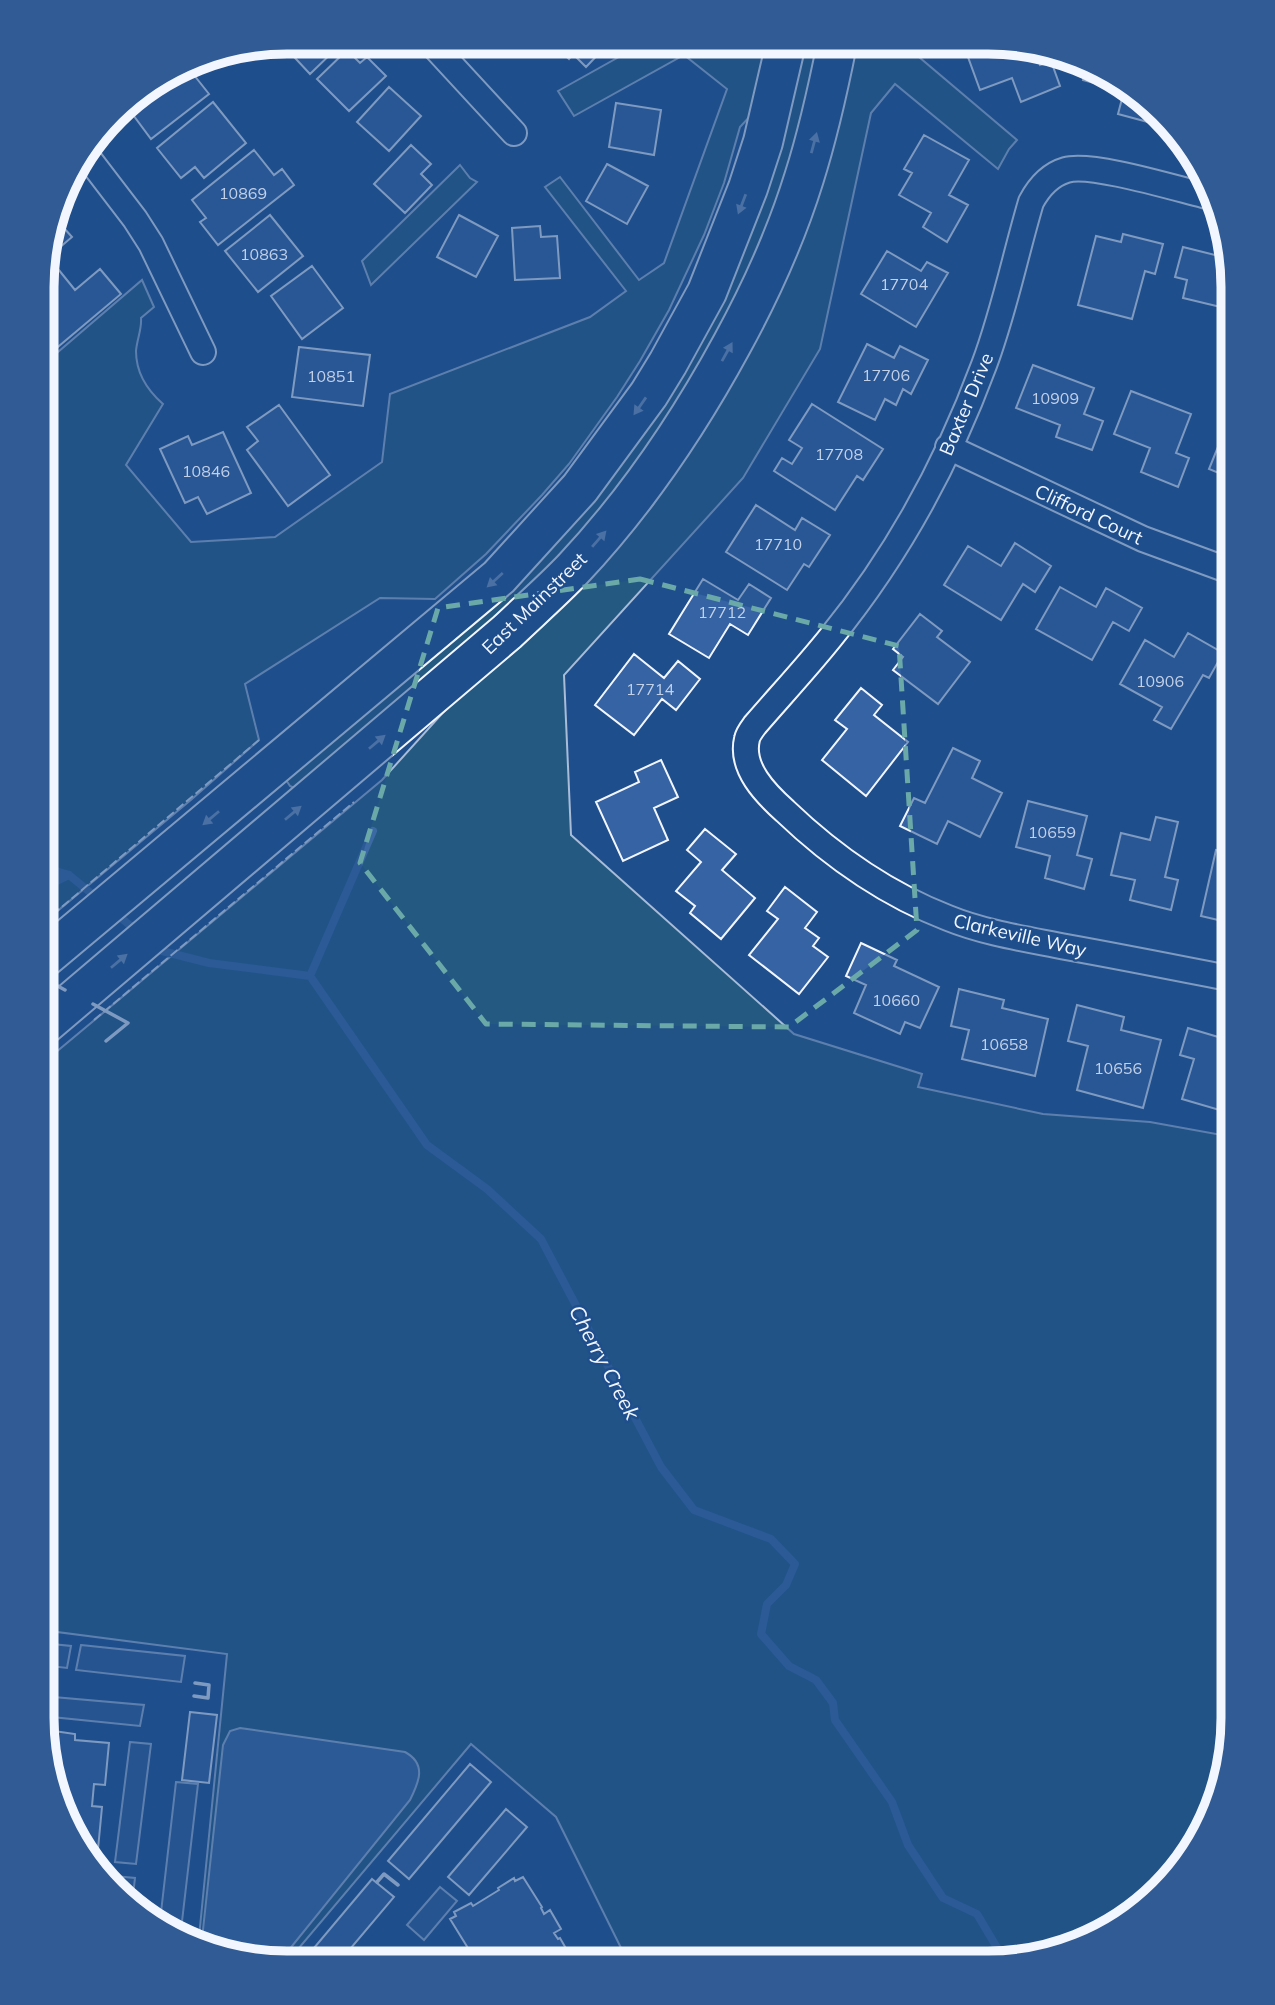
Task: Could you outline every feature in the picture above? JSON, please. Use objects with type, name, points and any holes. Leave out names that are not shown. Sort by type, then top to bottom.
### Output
[{"type":"main road","points":[[54,950],[499,577],[564,508],[628,424],[668,363],[707,292],[755,165],[784,54]]},
{"type":"main road","name":"East Mainstreet","points":[[55,1015],[539,603],[573,570],[607,530],[672,446],[725,357],[775,258],[804,180],[835,54]]},
{"type":"street","points":[[441,54],[514,133]]},
{"type":"street","points":[[92,162],[151,244],[203,352]]},
{"type":"street","name":"Baxter Drive","points":[[747,751],[747,739],[755,725],[831,637],[887,557],[925,494],[970,402],[996,331],[1031,202],[1037,190],[1050,177],[1066,170],[1090,169],[1201,195]]},
{"type":"street","name":"Clifford Court","points":[[948,447],[1143,539],[1221,568]]},
{"type":"street","name":"Clarkeville Way","points":[[747,751],[754,776],[763,790],[793,819],[850,865],[905,900],[947,918],[990,931],[1221,977]]},
{"type":"highlighted area","points":[[640,579],[899,646],[917,930],[789,1027],[486,1024],[360,863],[438,608]]},
{"type":"shaded area","points":[[624,54],[766,54],[753,113],[740,127],[724,183],[704,235],[669,310],[640,361],[569,464],[486,554],[435,599],[380,598],[245,684],[259,740],[54,914],[54,355],[142,280],[154,307],[141,318],[136,351],[138,367],[152,393],[163,404],[126,465],[191,542],[275,537],[382,462],[390,394],[590,317],[626,291],[545,187],[560,177],[639,280],[664,263],[727,89],[684,55],[574,116],[558,91]]},
{"type":"shaded area","points":[[799,54],[818,54],[785,180],[740,297],[651,450],[532,591],[296,789],[290,786],[286,780],[637,440]]},
{"type":"shaded area","points":[[851,54],[921,54],[919,57],[1017,140],[998,169],[895,84],[871,113],[820,349],[743,478],[564,675],[571,835],[794,1034],[922,1074],[918,1087],[1043,1114],[1150,1122],[1220,1135],[1220,1733],[1208,1792],[1189,1834],[1173,1859],[1152,1882],[1129,1903],[1104,1919],[1077,1933],[1048,1943],[987,1951],[623,1951],[556,1817],[471,1744],[296,1951],[257,1949],[227,1943],[199,1933],[227,1654],[54,1632],[54,1054],[382,780],[448,707],[521,646],[608,559],[653,505],[703,432],[735,378],[782,285]]},
{"type":"shaded area","points":[[460,165],[470,178],[477,182],[371,285],[362,261]]},
{"type":"shaded area","points":[[54,1644],[71,1646],[67,1668],[54,1666]]},
{"type":"shaded area","points":[[81,1645],[185,1656],[181,1682],[76,1670]]},
{"type":"shaded area","points":[[54,1697],[144,1705],[140,1726],[54,1717]]},
{"type":"shaded area","points":[[240,1728],[405,1752],[419,1768],[418,1780],[410,1800],[288,1951],[257,1949],[202,1935],[223,1745],[230,1731]]},
{"type":"shaded area","points":[[130,1742],[151,1744],[136,1864],[115,1862]]},
{"type":"shaded area","points":[[176,1782],[198,1784],[182,1925],[161,1913]]},
{"type":"shaded area","points":[[118,1876],[135,1878],[133,1892]]},
{"type":"shaded area","points":[[440,1887],[457,1901],[424,1940],[407,1925]]},
{"type":"building","points":[[291,54],[331,54],[310,74]]},
{"type":"building","points":[[343,54],[351,54],[360,63],[367,57],[386,76],[349,111],[317,79]]},
{"type":"building","points":[[573,54],[598,54],[586,67]]},
{"type":"building","points":[[967,54],[1018,56],[1038,60],[1040,65],[1048,62],[1052,63],[1060,86],[1021,102],[1012,78],[980,90]]},
{"type":"building","points":[[193,74],[209,94],[151,139],[132,114],[158,94]]},
{"type":"building","points":[[1084,76],[1103,85],[1083,80]]},
{"type":"building","points":[[389,87],[421,116],[389,151],[357,122]]},
{"type":"building","points":[[1122,98],[1152,123],[1118,114]]},
{"type":"building","points":[[213,102],[246,143],[204,178],[195,167],[181,178],[157,148]]},
{"type":"building","points":[[616,103],[661,110],[654,155],[609,147]]},
{"type":"building","points":[[924,135],[969,160],[949,195],[968,205],[947,242],[923,227],[931,213],[899,195],[912,173],[904,169]]},
{"type":"building","points":[[411,145],[431,164],[421,174],[432,185],[405,213],[374,184]]},
{"type":"building","points":[[254,150],[274,175],[282,169],[294,185],[218,245],[200,222],[206,218],[192,200]]},
{"type":"building","points":[[607,164],[648,186],[627,224],[586,201]]},
{"type":"building","points":[[270,215],[303,256],[258,292],[225,251]]},
{"type":"building","points":[[459,215],[498,236],[476,277],[437,257]]},
{"type":"building","points":[[540,226],[541,237],[557,236],[560,278],[515,280],[512,228]]},
{"type":"building","points":[[63,227],[72,237],[58,249]]},
{"type":"building","points":[[1123,234],[1163,244],[1155,274],[1145,271],[1132,319],[1078,305],[1096,236],[1121,242]]},
{"type":"building","points":[[1183,247],[1219,256],[1221,307],[1183,298],[1187,280],[1175,277]]},
{"type":"building","points":[[887,251],[921,271],[927,262],[948,273],[916,327],[861,294]]},
{"type":"building","points":[[55,266],[75,290],[100,269],[121,294],[54,350]]},
{"type":"building","points":[[312,266],[343,308],[302,339],[271,296]]},
{"type":"building","points":[[867,344],[894,358],[900,346],[928,360],[911,394],[903,389],[896,405],[885,399],[875,420],[838,402]]},
{"type":"building","points":[[299,347],[370,355],[363,406],[292,397]]},
{"type":"building","points":[[1033,365],[1094,388],[1084,414],[1103,421],[1092,450],[1056,437],[1060,425],[1016,408]]},
{"type":"building","points":[[1131,391],[1191,414],[1176,453],[1189,458],[1178,487],[1141,472],[1150,448],[1114,434]]},
{"type":"building","points":[[812,404],[883,449],[863,480],[857,476],[835,510],[774,471],[782,458],[792,464],[802,448],[789,440]]},
{"type":"building","points":[[279,405],[330,475],[288,506],[247,450],[258,441],[247,427]]},
{"type":"building","points":[[223,432],[251,493],[207,514],[198,497],[185,503],[160,449],[188,436],[192,445]]},
{"type":"building","points":[[1221,440],[1221,474],[1209,469]]},
{"type":"building","points":[[756,505],[795,530],[802,518],[830,535],[809,567],[804,564],[787,590],[726,552]]},
{"type":"building","points":[[1015,543],[1051,566],[1035,592],[1023,584],[1001,620],[944,585],[968,546],[1001,566]]},
{"type":"building","points":[[703,579],[738,600],[749,584],[771,598],[748,635],[730,624],[709,658],[669,634]]},
{"type":"building","points":[[1060,587],[1096,607],[1106,588],[1142,608],[1129,631],[1113,622],[1092,660],[1036,629]]},
{"type":"building","points":[[920,614],[942,631],[937,637],[970,662],[938,704],[893,670],[903,657],[893,649]]},
{"type":"building","points":[[1188,633],[1221,652],[1221,657],[1209,678],[1203,675],[1171,729],[1154,720],[1162,707],[1120,684],[1145,640],[1174,657]]},
{"type":"building","points":[[634,654],[664,678],[678,661],[700,679],[676,710],[662,699],[634,735],[595,705]]},
{"type":"building","points":[[861,688],[882,705],[874,715],[908,742],[866,796],[822,760],[847,729],[835,720]]},
{"type":"building","points":[[953,748],[980,761],[972,778],[1002,793],[980,837],[948,821],[937,844],[900,826],[914,798],[925,803]]},
{"type":"building","points":[[661,760],[678,797],[654,808],[668,840],[623,861],[596,802],[639,782],[635,772]]},
{"type":"building","points":[[1028,801],[1087,816],[1077,855],[1092,859],[1084,889],[1045,878],[1050,856],[1016,847]]},
{"type":"building","points":[[1156,817],[1178,822],[1165,877],[1178,880],[1171,910],[1130,900],[1135,880],[1111,875],[1121,833],[1150,840]]},
{"type":"building","points":[[705,829],[736,854],[722,870],[755,898],[721,939],[690,913],[695,906],[676,891],[701,862],[687,850]]},
{"type":"building","points":[[1216,850],[1221,851],[1221,921],[1201,916]]},
{"type":"building","points":[[785,887],[817,912],[805,928],[819,938],[813,946],[828,957],[799,994],[749,955],[778,919],[767,911]]},
{"type":"building","points":[[861,943],[897,960],[894,966],[939,987],[920,1028],[905,1022],[900,1034],[854,1013],[866,985],[846,976]]},
{"type":"building","points":[[959,989],[1004,1000],[1002,1008],[1048,1019],[1035,1076],[962,1059],[969,1030],[951,1026]]},
{"type":"building","points":[[1077,1005],[1124,1017],[1121,1030],[1161,1040],[1143,1108],[1077,1090],[1088,1046],[1068,1041]]},
{"type":"building","points":[[1188,1028],[1220,1038],[1220,1110],[1182,1099],[1194,1059],[1180,1055]]},
{"type":"building","points":[[190,1712],[217,1715],[209,1783],[182,1780]]},
{"type":"building","points":[[55,1731],[75,1734],[75,1740],[109,1743],[105,1785],[94,1784],[92,1806],[102,1807],[98,1849],[86,1834],[72,1807],[59,1763]]},
{"type":"building","points":[[470,1764],[491,1782],[409,1879],[388,1861]]},
{"type":"building","points":[[506,1809],[527,1827],[469,1895],[448,1877]]},
{"type":"building","points":[[523,1877],[544,1914],[550,1910],[561,1929],[554,1933],[567,1951],[470,1951],[450,1919],[456,1916],[454,1912],[471,1903],[473,1906],[514,1878],[515,1881]]},
{"type":"building","points":[[372,1879],[394,1897],[348,1951],[311,1951]]},
{"type":"waterway","points":[[310,976],[373,831]]},
{"type":"waterway","name":"Cherry Creek","points":[[54,870],[69,875],[97,898]]},
{"type":"waterway","points":[[54,882],[69,875]]},
{"type":"waterway","name":"Cherry Creek","points":[[115,913],[138,932]]},
{"type":"waterway","name":"Cherry Creek","points":[[153,944],[162,951],[209,963],[310,976],[427,1145],[487,1189],[541,1239],[661,1467],[694,1510],[771,1539],[795,1564],[786,1585],[767,1604],[761,1634],[789,1666],[816,1680],[833,1703],[835,1720],[892,1802],[908,1845],[943,1898],[977,1914],[999,1950]]},
{"type":"fence","points":[[54,914],[259,740]]},
{"type":"fence","points":[[94,1020],[354,802]]},
{"type":"fence","points":[[54,992],[57,991]]},
{"type":"wall","points":[[54,984],[65,990]]},
{"type":"wall","points":[[93,1004],[128,1023],[106,1041]]},
{"type":"wall","points":[[194,1696],[208,1698],[209,1685],[195,1683]]},
{"type":"wall","points":[[377,1882],[384,1874],[398,1885]]}]
